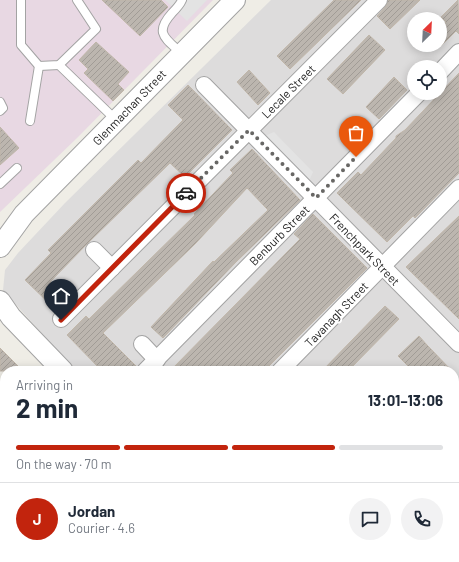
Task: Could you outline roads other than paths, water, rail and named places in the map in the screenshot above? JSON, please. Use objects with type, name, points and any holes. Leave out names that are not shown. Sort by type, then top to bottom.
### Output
[{"type":"street","name":"Glenmachan Street","points":[[0,247],[24,214],[117,121],[181,53],[235,0]]},
{"type":"street","name":"Lecale Street","points":[[61,320],[379,0]]},
{"type":"street","points":[[447,65],[459,52]]},
{"type":"street","name":"Frenchpark Street","points":[[204,85],[383,267],[457,337]]},
{"type":"street","name":"Benburb Street","points":[[150,366],[412,100]]},
{"type":"street","name":"Tavanagh Street","points":[[290,366],[459,188]]},
{"type":"street","name":"Glenmachan Street","points":[[0,226],[24,214]]},
{"type":"street","points":[[94,250],[112,268]]},
{"type":"street","points":[[0,301],[5,315],[58,366]]},
{"type":"street","points":[[142,344],[157,360]]},
{"type":"lane","points":[[21,0],[21,45],[39,66],[30,121]]},
{"type":"lane","points":[[39,66],[59,65],[96,29],[77,0]]},
{"type":"lane","points":[[181,53],[164,38],[162,29],[164,22],[180,5],[182,0]]},
{"type":"lane","points":[[59,65],[117,121]]},
{"type":"lane","points":[[0,102],[3,108],[0,112]]},
{"type":"lane","points":[[0,184],[17,168]]}]
